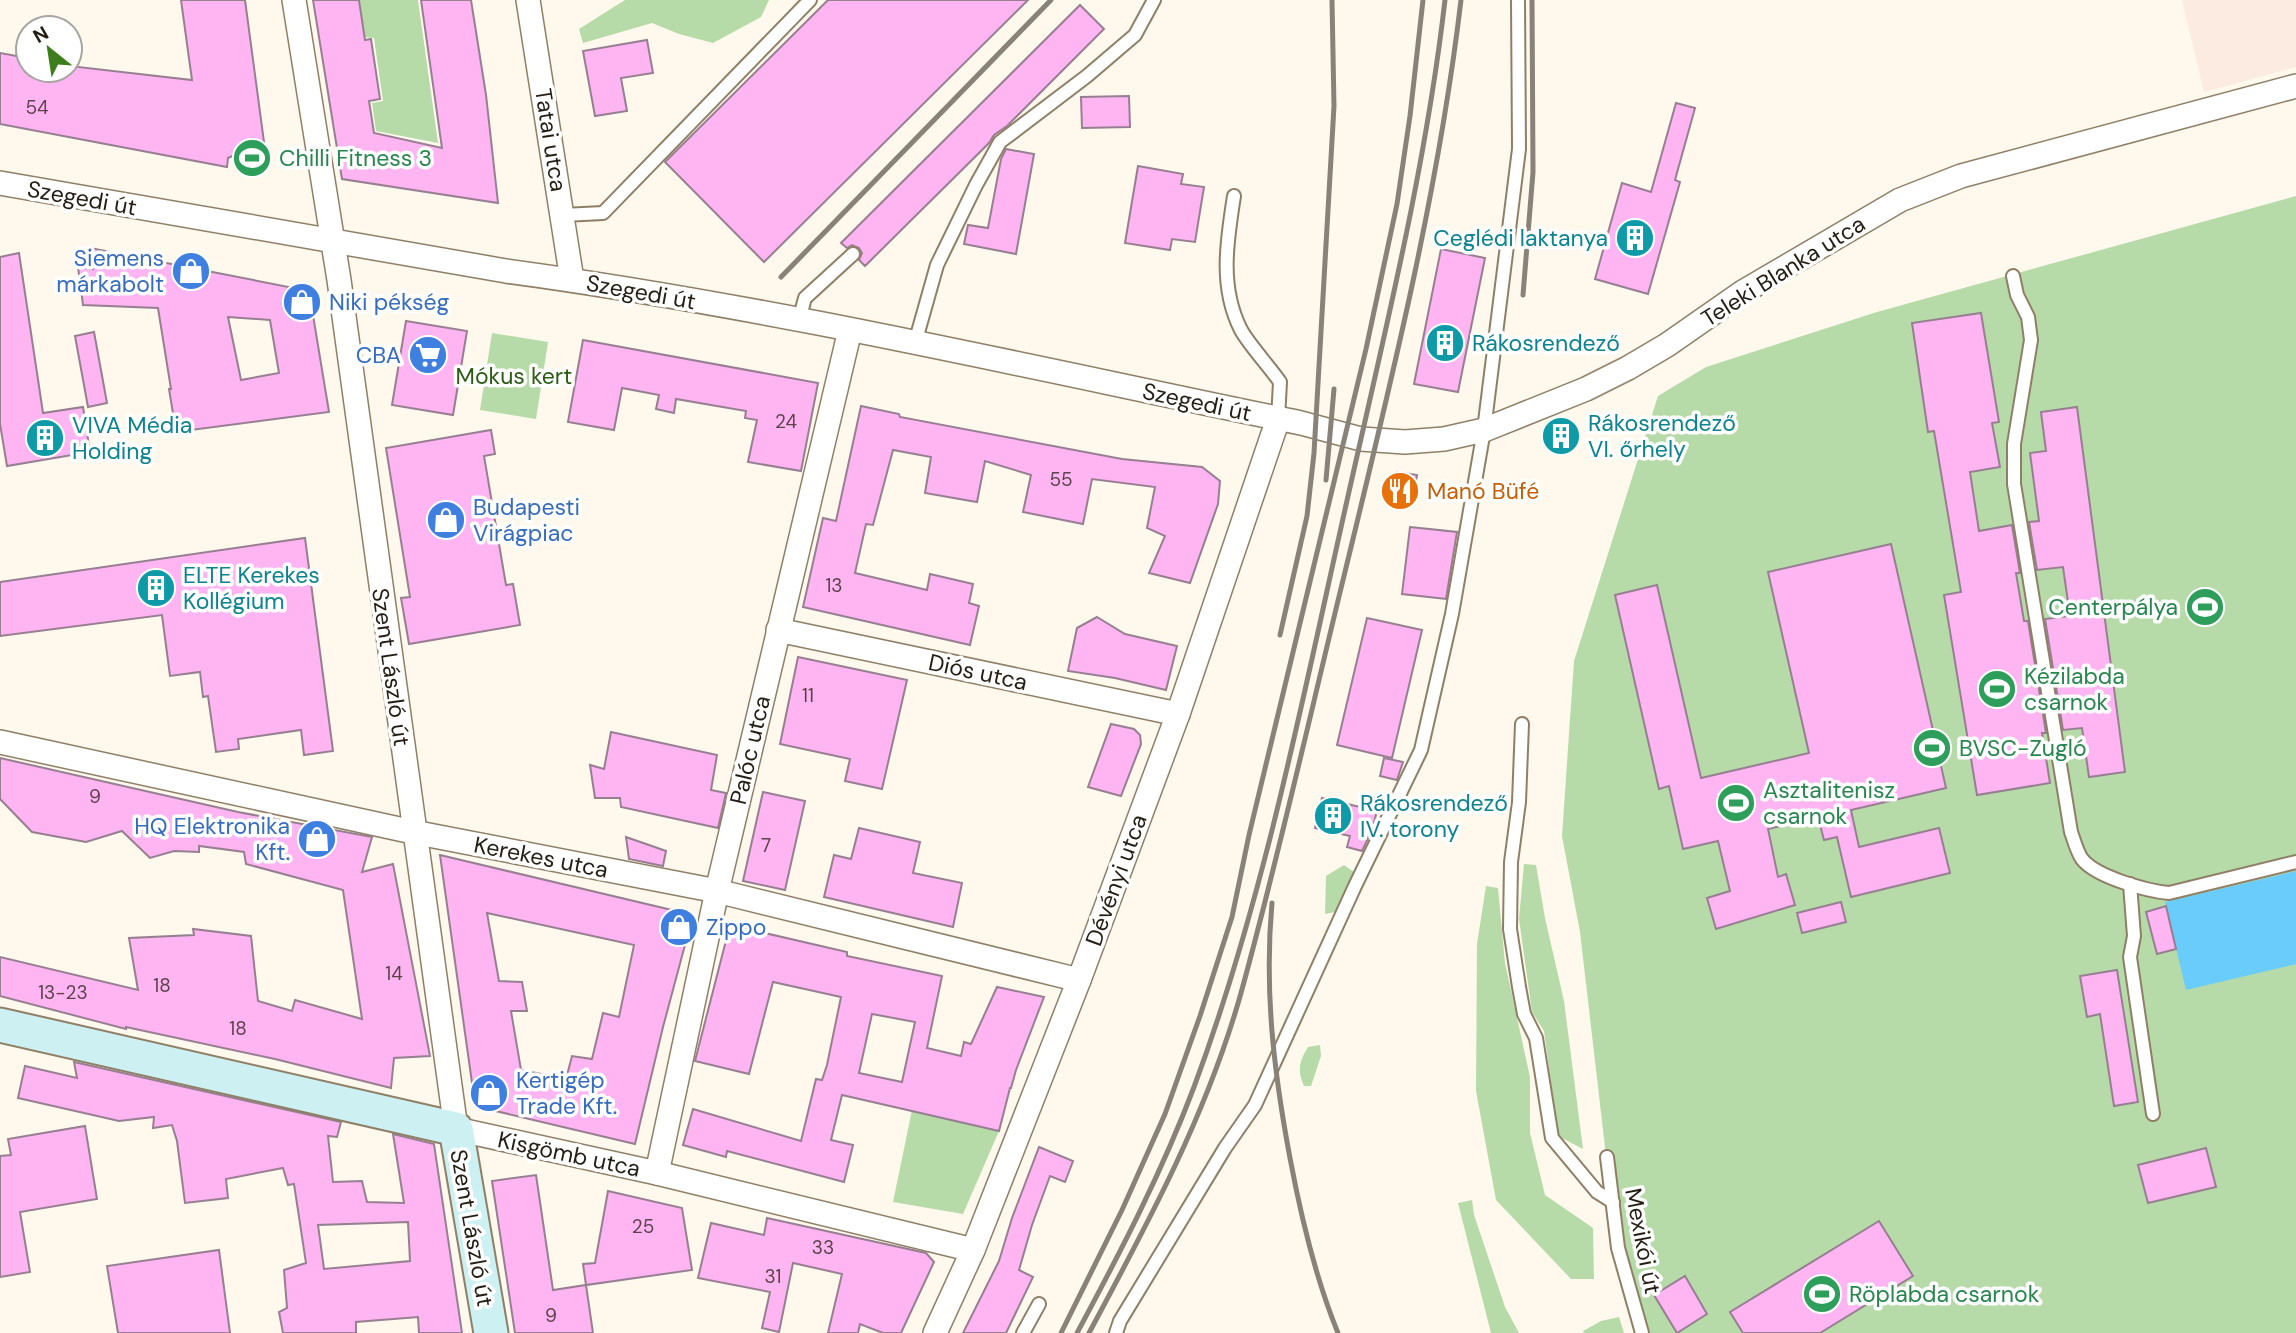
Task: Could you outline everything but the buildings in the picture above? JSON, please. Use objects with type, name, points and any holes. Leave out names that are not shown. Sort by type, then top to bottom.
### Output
[{"type":"street","name":"Szent László út","points":[[294,0],[333,242],[456,1129],[491,1333]]},
{"type":"street","name":"Tatai utca","points":[[528,0],[572,280]]},
{"type":"street","name":"Teleki Blanka utca","points":[[1278,419],[1361,439],[1396,442],[1425,442],[1484,430],[1586,389],[1628,368],[1667,345],[1743,292],[1900,200],[1961,176],[2296,86]]},
{"type":"street","name":"Szegedi út","points":[[0,183],[799,320],[1278,419]]},
{"type":"street","name":"Palóc utca","points":[[657,1173],[717,891],[850,330]]},
{"type":"street","name":"Dévényi utca","points":[[934,1333],[973,1250],[1079,980],[1178,714],[1278,419]]},
{"type":"street","name":"Diós utca","points":[[778,630],[1178,714]]},
{"type":"street","name":"Kerekes utca","points":[[0,741],[413,832],[717,891],[1079,980]]},
{"type":"street","name":"Kisgömb utca","points":[[0,1024],[657,1173],[973,1250]]},
{"type":"lane","points":[[563,215],[603,213],[810,0]]},
{"type":"lane","points":[[915,343],[937,265],[1000,142],[1087,76],[1135,35],[1154,0]]},
{"type":"lane","points":[[1116,1333],[1120,1321],[1225,1148],[1255,1105],[1354,886],[1420,750],[1452,614],[1484,430],[1519,149],[1518,0]]},
{"type":"lane","points":[[1234,195],[1225,250],[1228,293],[1241,330],[1280,382],[1278,419]]},
{"type":"lane","points":[[799,320],[805,298],[853,254]]},
{"type":"lane","points":[[2013,276],[2017,295],[2028,317],[2031,340],[2014,444],[2014,484],[2071,832],[2082,859],[2104,874],[2150,891],[2169,893],[2296,862]]},
{"type":"lane","points":[[1522,724],[1519,802],[1511,862],[1510,929],[1520,996],[1524,1014],[1536,1038],[1552,1138],[1597,1192],[1613,1202]]},
{"type":"lane","points":[[2130,884],[2134,936],[2130,957],[2153,1114]]},
{"type":"lane","name":"Mexikói út","points":[[1607,1157],[1618,1248],[1642,1333]]},
{"type":"lane","points":[[1023,1333],[1039,1304]]},
{"type":"shaded area","points":[[2182,0],[2296,0],[2296,67],[2204,92]]},
{"type":"green space","points":[[360,0],[418,0],[438,143],[376,131],[372,103],[383,101],[374,38],[364,37]]},
{"type":"green space","points":[[625,0],[769,0],[761,17],[713,43],[652,23],[583,43],[579,29]]},
{"type":"green space","name":"BVSC-Zugló","points":[[2296,196],[2296,1333],[1647,1333],[1622,1251],[1605,1147],[1580,932],[1562,836],[1574,661],[1658,396],[1706,367],[1877,312]]},
{"type":"green space","name":"Mókus kert","points":[[492,333],[548,342],[536,419],[480,410]]},
{"type":"green space","points":[[1524,864],[1536,865],[1564,1001],[1583,1149],[1558,1136],[1544,1031],[1532,1012],[1519,919]]},
{"type":"green space","points":[[1344,865],[1354,872],[1335,912],[1325,914],[1326,876]]},
{"type":"green space","points":[[1486,886],[1498,888],[1505,963],[1530,1077],[1530,1133],[1545,1195],[1593,1228],[1594,1279],[1571,1279],[1496,1200],[1476,1091],[1477,944]]},
{"type":"green space","points":[[1320,1045],[1321,1056],[1311,1086],[1304,1086],[1300,1076],[1303,1057],[1308,1047]]},
{"type":"green space","points":[[912,1110],[999,1131],[963,1214],[893,1202]]},
{"type":"green space","points":[[1472,1200],[1474,1215],[1505,1307],[1519,1333],[1491,1333],[1458,1203]]},
{"type":"green space","points":[[1619,1317],[1624,1333],[1583,1331],[1601,1321]]},
{"type":"water","points":[[2296,871],[2296,964],[2186,990],[2165,902]]},
{"type":"railway","points":[[781,277],[1051,0]]},
{"type":"railway","points":[[1280,635],[1307,516],[1314,453],[1334,106],[1332,0]]},
{"type":"railway","points":[[1061,1333],[1122,1210],[1165,1114],[1232,917],[1249,835],[1366,349],[1397,204],[1423,0]]},
{"type":"railway","points":[[1077,1333],[1140,1212],[1182,1119],[1218,1017],[1260,875],[1296,731],[1401,258],[1426,130],[1445,0]]},
{"type":"railway","points":[[1089,1333],[1154,1209],[1194,1125],[1241,993],[1294,785],[1411,290],[1439,146],[1461,0]]},
{"type":"railway","points":[[1523,295],[1533,172],[1532,0]]},
{"type":"railway","points":[[1326,480],[1334,389]]},
{"type":"railway","points":[[1272,903],[1270,1000],[1279,1095],[1304,1225],[1322,1290],[1338,1333]]},
{"type":"place","name":"Chilli Fitness 3","points":[[252,158]]},
{"type":"place","name":"Ceglédi laktanya","points":[[1635,238]]},
{"type":"place","name":"Siemens márkabolt","points":[[191,271]]},
{"type":"place","name":"Niki pékség","points":[[302,302]]},
{"type":"place","name":"Rákosrendező","points":[[1445,343]]},
{"type":"place","name":"CBA","points":[[428,355]]},
{"type":"place","name":"Rákosrendező VI. őrhely","points":[[1561,436]]},
{"type":"place","name":"VIVA Média Holding","points":[[45,438]]},
{"type":"place","name":"Manó Büfé","points":[[1400,491]]},
{"type":"place","name":"Budapesti Virágpiac","points":[[446,520]]},
{"type":"place","name":"ELTE Kerekes Kollégium","points":[[156,588]]},
{"type":"place","name":"Centerpálya","points":[[2205,607]]},
{"type":"place","name":"Kézilabda csarnok","points":[[1997,689]]},
{"type":"place","name":"BVSC-Zugló","points":[[1932,748]]},
{"type":"place","name":"Asztalitenisz csarnok","points":[[1736,803]]},
{"type":"place","name":"Rákosrendező IV. torony","points":[[1333,816]]},
{"type":"place","name":"HQ Elektronika Kft.","points":[[317,839]]},
{"type":"place","name":"Zippo","points":[[679,927]]},
{"type":"place","name":"Kertigép Trade Kft.","points":[[489,1093]]},
{"type":"place","name":"Röplabda csarnok","points":[[1822,1294]]}]
